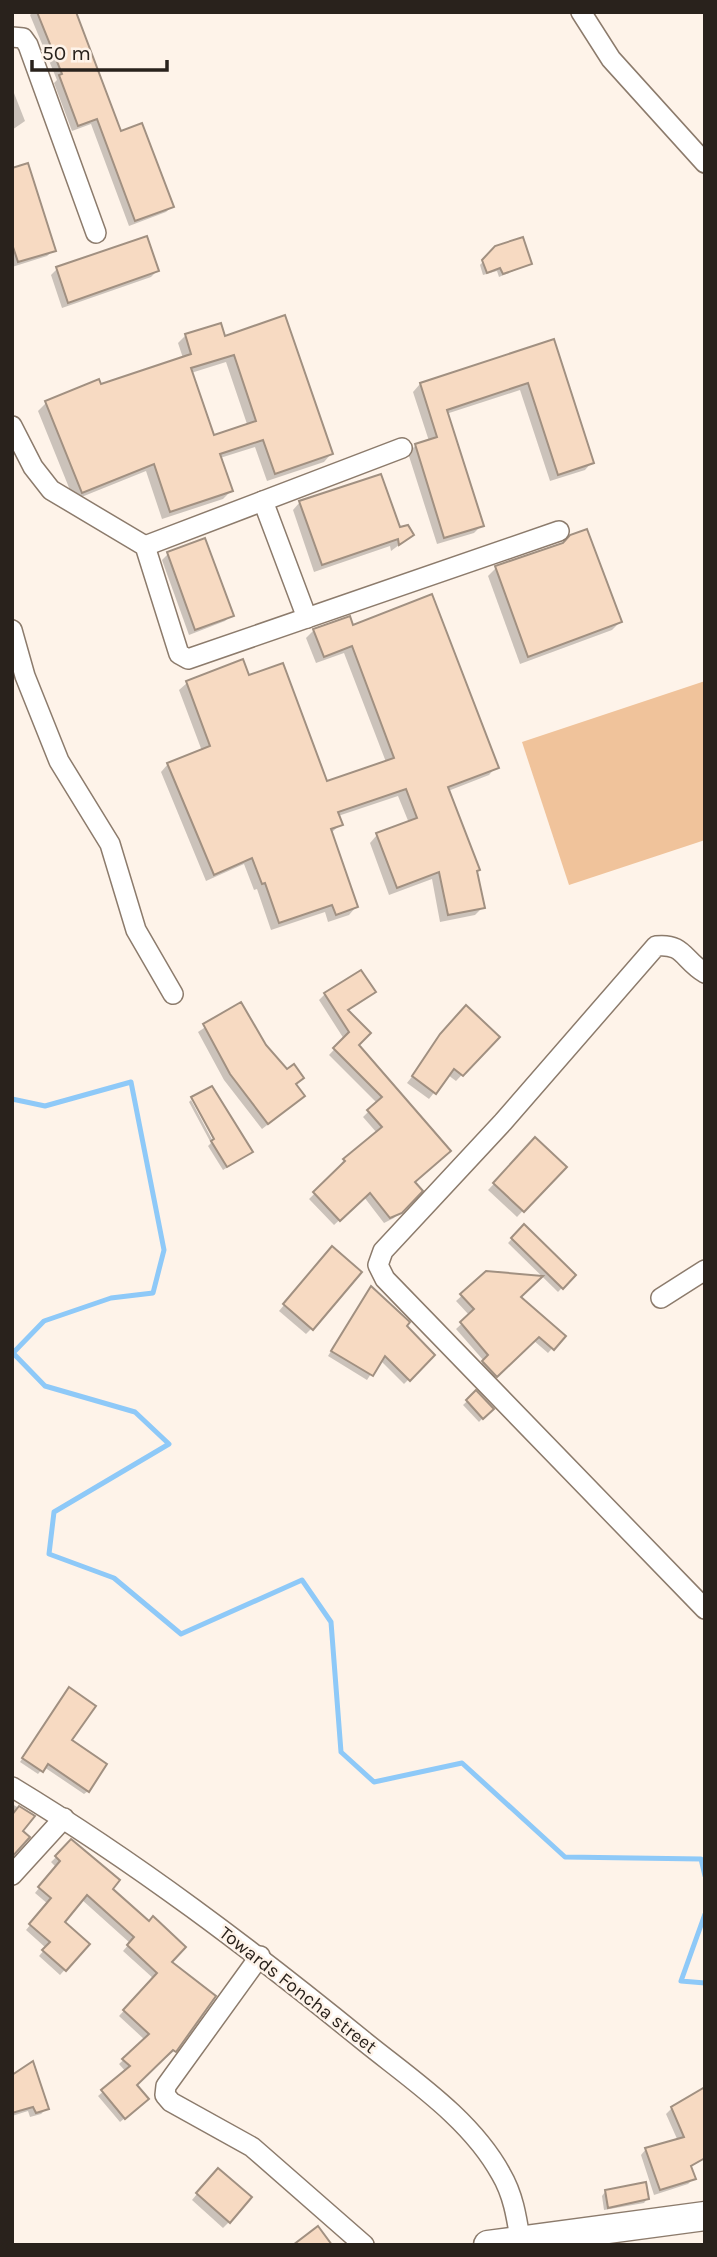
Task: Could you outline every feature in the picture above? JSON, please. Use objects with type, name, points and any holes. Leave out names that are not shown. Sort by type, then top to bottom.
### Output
[{"type":"street","points":[[581,12],[611,58],[705,163]]},
{"type":"street","points":[[12,37],[23,38],[28,45],[96,233]]},
{"type":"street","points":[[12,426],[42,481],[145,546],[179,654],[188,659],[559,531]]},
{"type":"street","points":[[145,546],[402,448]]},
{"type":"street","points":[[263,501],[307,618]]},
{"type":"street","points":[[12,631],[25,676],[59,761],[110,844],[136,930],[173,994]]},
{"type":"street","points":[[704,1609],[385,1279],[378,1265],[383,1251],[503,1122],[656,946],[668,945],[681,949],[692,965],[705,973]]},
{"type":"street","points":[[661,1298],[705,1270]]},
{"type":"street","name":"Towards Foncha street","points":[[12,1787],[64,1818],[260,1956],[435,2098],[472,2136],[505,2181],[513,2199],[521,2241]]},
{"type":"street","points":[[12,1875],[64,1818]]},
{"type":"street","points":[[260,1956],[166,2086],[165,2095],[171,2102],[223,2129],[260,2153],[364,2245]]},
{"type":"street","points":[[488,2245],[705,2216]]},
{"type":"shaded area","points":[[705,681],[705,840],[569,885],[522,742]]},
{"type":"building","points":[[37,12],[76,12],[121,131],[142,123],[174,207],[135,221],[97,119],[78,126],[59,75],[62,74]]},
{"type":"building","points":[[28,163],[56,251],[18,262],[12,244],[12,168]]},
{"type":"building","points":[[147,236],[159,271],[68,303],[56,267]]},
{"type":"building","points":[[523,237],[532,264],[503,274],[500,268],[487,273],[482,260],[495,246]]},
{"type":"building","points":[[285,315],[333,454],[275,474],[263,440],[220,454],[233,491],[170,512],[154,464],[82,493],[45,401],[99,379],[101,384],[191,354],[185,334],[221,323],[225,336]],"holes":[[[234,355],[256,421],[214,435],[191,368]]]},
{"type":"building","points":[[554,339],[594,463],[558,475],[528,383],[447,410],[484,526],[444,538],[415,444],[437,437],[420,383]]},
{"type":"building","points":[[381,474],[400,527],[408,525],[414,535],[399,545],[398,539],[322,565],[299,501]]},
{"type":"building","points":[[587,529],[622,622],[528,657],[495,566],[563,543],[570,535]]},
{"type":"building","points":[[205,538],[234,616],[195,630],[167,552]]},
{"type":"building","points":[[432,594],[499,768],[448,787],[480,870],[477,871],[485,908],[448,915],[439,872],[397,888],[376,833],[417,818],[406,789],[338,812],[343,825],[331,829],[358,907],[336,915],[332,905],[279,923],[265,883],[262,884],[252,858],[214,875],[167,763],[210,746],[186,681],[243,659],[249,675],[283,663],[327,781],[394,758],[352,646],[324,657],[313,629],[350,616],[353,625]]},
{"type":"building","points":[[361,970],[376,992],[348,1010],[371,1033],[359,1045],[451,1151],[415,1182],[423,1191],[402,1213],[390,1218],[370,1193],[340,1221],[313,1192],[345,1161],[343,1159],[382,1127],[367,1110],[382,1097],[333,1048],[349,1032],[324,993]]},
{"type":"building","points":[[241,1002],[266,1045],[287,1069],[294,1064],[304,1078],[296,1084],[305,1096],[268,1124],[230,1074],[203,1024]]},
{"type":"building","points":[[466,1005],[500,1037],[463,1076],[454,1069],[436,1094],[412,1076],[440,1034]]},
{"type":"building","points":[[212,1086],[253,1152],[227,1167],[211,1141],[214,1139],[191,1097]]},
{"type":"building","points":[[535,1137],[567,1167],[524,1212],[493,1183]]},
{"type":"building","points":[[524,1224],[576,1275],[563,1289],[511,1238]]},
{"type":"building","points":[[332,1246],[362,1272],[313,1330],[283,1304]]},
{"type":"building","points":[[486,1271],[543,1276],[521,1297],[566,1336],[554,1350],[539,1337],[497,1377],[482,1361],[488,1355],[460,1322],[474,1309],[460,1294]]},
{"type":"building","points":[[371,1286],[410,1322],[407,1326],[435,1355],[410,1381],[385,1356],[373,1376],[331,1351]]},
{"type":"building","points":[[476,1390],[494,1409],[483,1419],[466,1400]]},
{"type":"building","points":[[69,1687],[96,1706],[72,1740],[107,1764],[89,1792],[48,1764],[43,1772],[22,1758]]},
{"type":"building","points":[[19,1806],[35,1816],[23,1831],[30,1837],[12,1857],[12,1815]]},
{"type":"building","points":[[71,1839],[120,1880],[113,1889],[149,1921],[153,1916],[186,1947],[172,1962],[216,1996],[176,2052],[173,2050],[137,2085],[149,2099],[125,2119],[101,2090],[130,2066],[122,2059],[149,2034],[123,2010],[157,1973],[127,1945],[134,1937],[87,1895],[65,1922],[90,1944],[66,1971],[42,1950],[50,1942],[29,1924],[51,1898],[38,1887],[60,1861],[55,1856]]},
{"type":"building","points":[[33,2061],[49,2109],[36,2113],[33,2107],[12,2113],[12,2075]]},
{"type":"building","points":[[705,2087],[705,2158],[691,2166],[696,2179],[660,2190],[645,2148],[684,2137],[671,2107]]},
{"type":"building","points":[[218,2168],[252,2197],[230,2223],[196,2193]]},
{"type":"building","points":[[646,2182],[649,2199],[608,2208],[605,2190]]},
{"type":"building","points":[[318,2226],[332,2245],[293,2245]]},
{"type":"waterway","points":[[12,1099],[45,1106],[131,1082],[164,1250],[153,1293],[111,1298],[44,1321],[13,1353],[45,1386],[135,1412],[169,1444],[54,1512],[49,1554],[114,1578],[181,1634],[302,1580],[331,1622],[341,1752],[374,1782],[462,1763],[565,1857],[701,1859],[705,1876]]},
{"type":"waterway","points":[[705,1914],[681,1981],[705,1983]]}]
